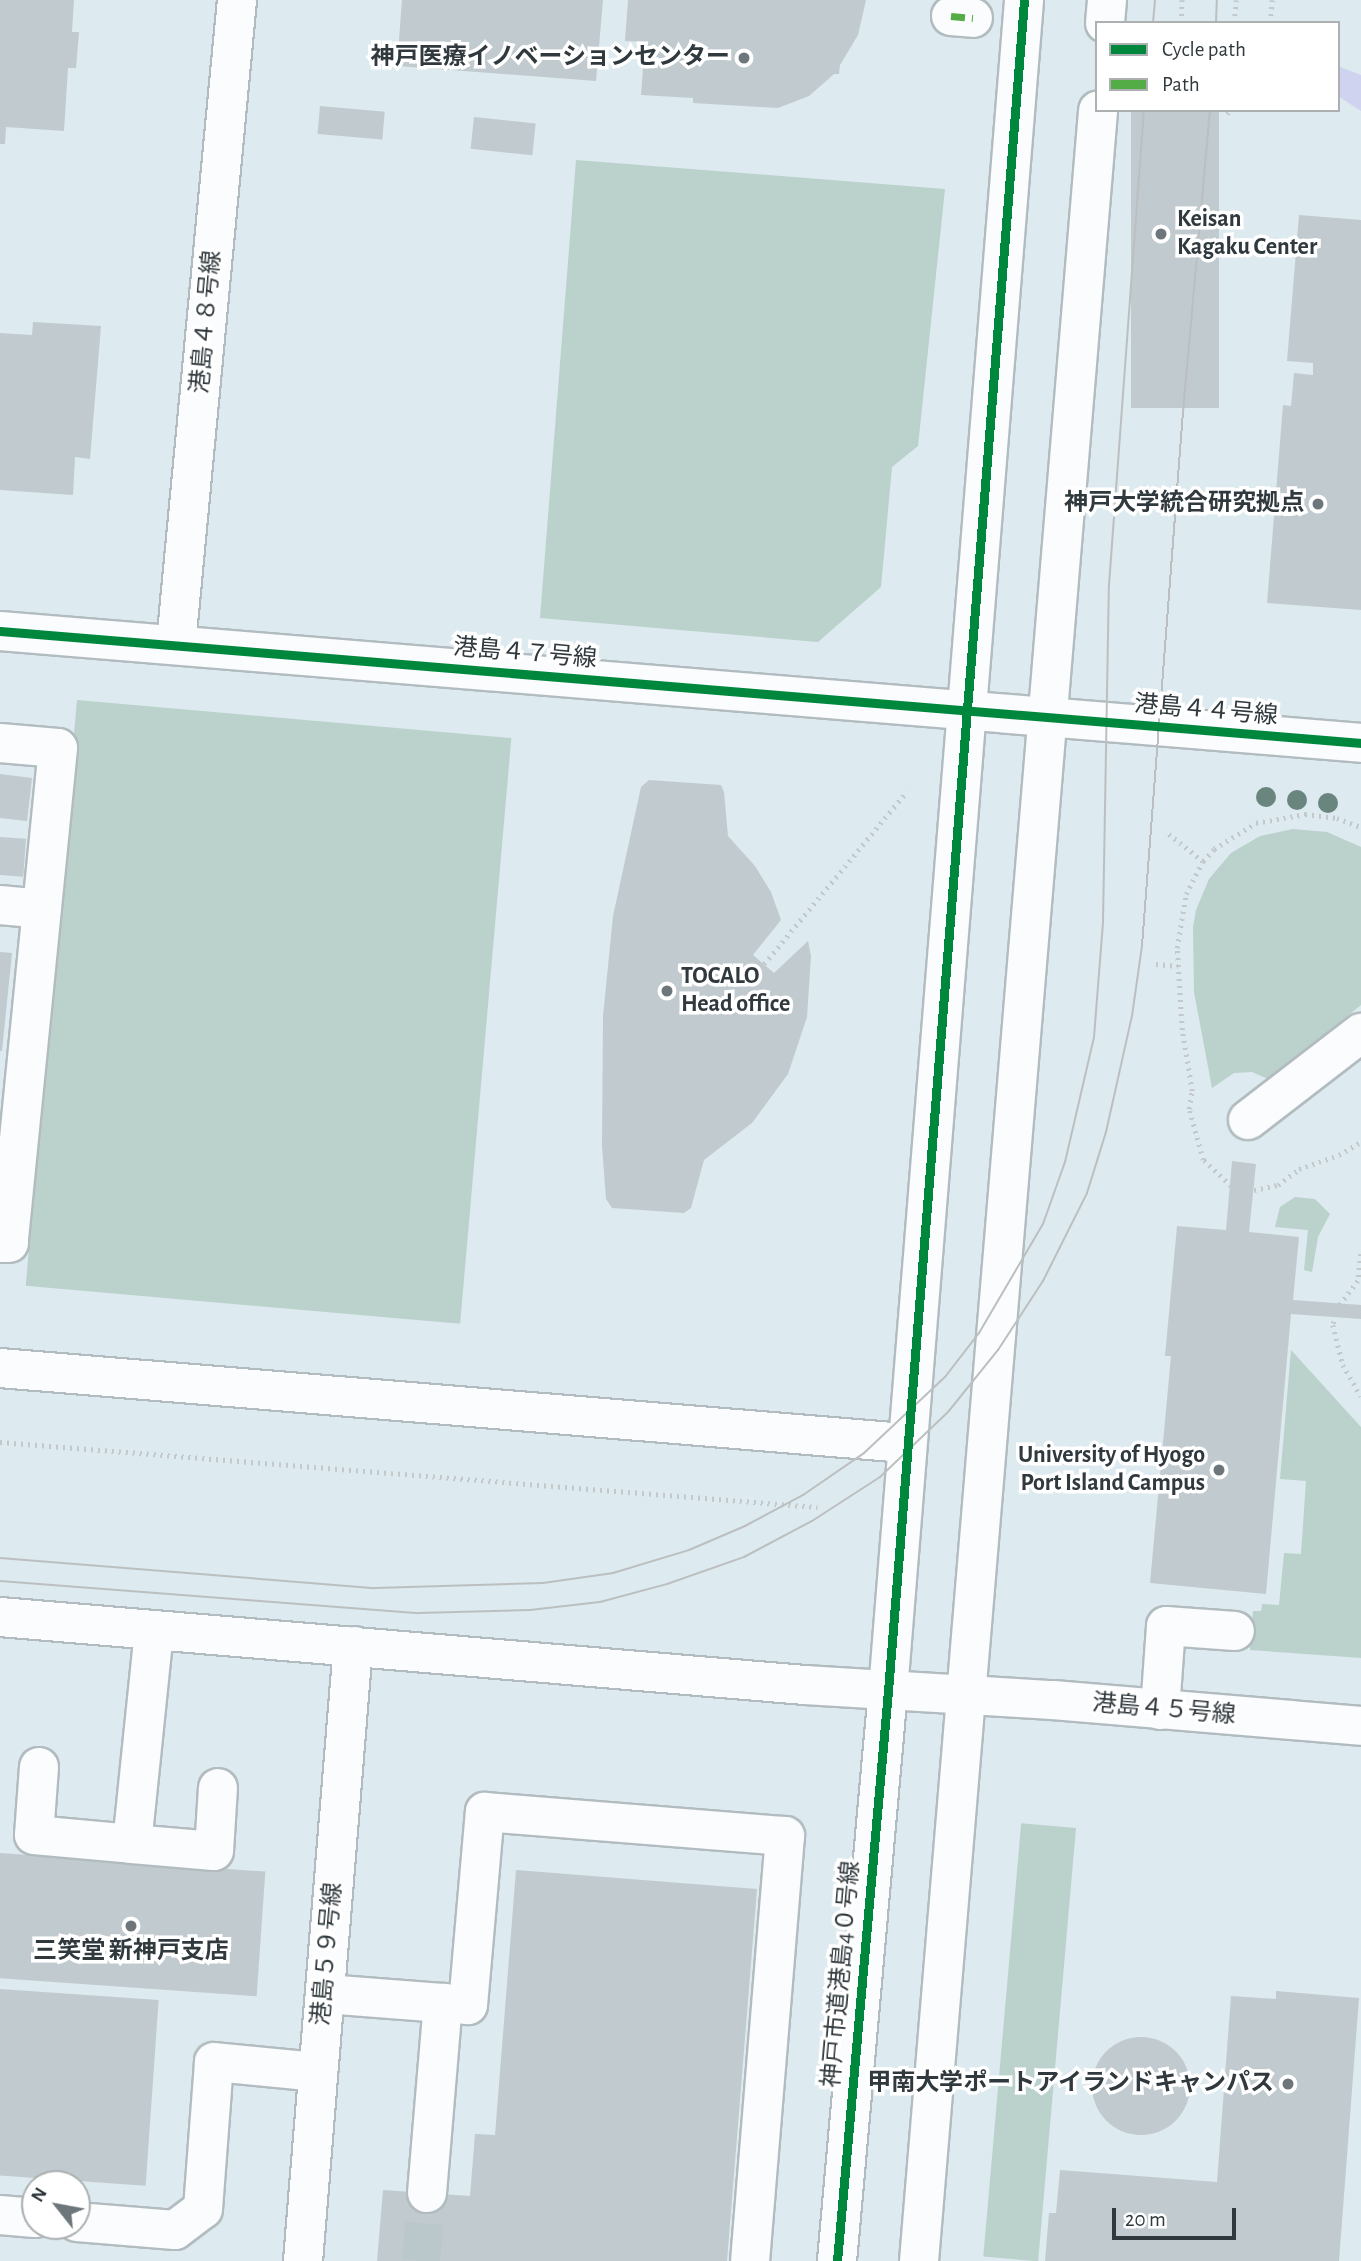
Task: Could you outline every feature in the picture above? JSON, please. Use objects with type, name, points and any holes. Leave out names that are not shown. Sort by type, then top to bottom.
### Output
[{"type":"street","name":"港島４８号線","points":[[176,644],[237,0]]},
{"type":"street","name":"神戸市道港島4０号線","points":[[837,2261],[888,1691],[905,1443],[1024,0]]},
{"type":"street","points":[[1105,21],[1107,0]]},
{"type":"street","points":[[919,2261],[1098,112]]},
{"type":"street","name":"港島４７号線","points":[[0,631],[1047,716]]},
{"type":"street","name":"港島４４号線","points":[[1047,716],[1361,743]]},
{"type":"street","points":[[0,743],[58,748],[9,1244],[0,1243]]},
{"type":"street","points":[[0,905],[41,909]]},
{"type":"street","points":[[1248,1120],[1361,1033]]},
{"type":"street","points":[[0,1368],[905,1443]]},
{"type":"street","name":"港島４５号線","points":[[0,1617],[888,1691],[967,1694],[1361,1726]]},
{"type":"street","points":[[1160,1710],[1166,1626],[1235,1631]]},
{"type":"street","points":[[132,1844],[153,1631]]},
{"type":"street","name":"港島５９号線","points":[[303,2261],[354,1646]]},
{"type":"street","points":[[39,1767],[34,1835],[214,1851],[218,1788]]},
{"type":"street","points":[[325,1994],[468,2005],[485,1812],[785,1836],[750,2261]]},
{"type":"street","points":[[427,2193],[443,2003]]},
{"type":"street","points":[[91,2223],[175,2230],[204,2209],[214,2063],[318,2072]]},
{"type":"street","points":[[0,2216],[21,2217]]},
{"type":"path","points":[[1181,21],[1182,0]]},
{"type":"path","points":[[1234,21],[1236,0]]},
{"type":"path","points":[[1270,21],[1272,0]]},
{"type":"path","points":[[764,964],[908,791]]},
{"type":"path","points":[[1231,1186],[1203,1160],[1192,1129],[1189,1109],[1192,1091],[1182,1030],[1177,947],[1181,912],[1193,877],[1203,861],[1227,839],[1272,818],[1321,815],[1361,827]]},
{"type":"path","points":[[1169,834],[1203,861]]},
{"type":"path","points":[[1156,964],[1178,966]]},
{"type":"path","points":[[1254,1190],[1278,1185],[1299,1169],[1339,1155],[1361,1142]]},
{"type":"path","points":[[1361,1254],[1358,1282],[1338,1308],[1333,1325],[1343,1365],[1361,1396]]},
{"type":"path","points":[[0,1442],[817,1507]]},
{"type":"green space","points":[[576,160],[945,189],[918,446],[892,467],[881,587],[818,642],[540,618]]},
{"type":"green space","points":[[77,700],[511,738],[460,1324],[26,1286]]},
{"type":"green space","points":[[1293,829],[1327,832],[1361,847],[1361,1005],[1268,1079],[1252,1072],[1234,1073],[1212,1088],[1194,992],[1193,927],[1196,910],[1209,879],[1231,853],[1260,836]]},
{"type":"green space","points":[[1295,1197],[1315,1199],[1330,1214],[1318,1237],[1312,1272],[1304,1270],[1308,1230],[1275,1227],[1280,1207]]},
{"type":"green space","points":[[1291,1350],[1361,1427],[1361,1658],[1250,1650],[1253,1611],[1261,1611],[1262,1604],[1279,1605],[1284,1553],[1301,1554],[1306,1481],[1280,1479]]},
{"type":"green space","points":[[1021,1823],[1076,1828],[1038,2261],[983,2257]]},
{"type":"water","points":[[1340,67],[1361,75],[1361,111],[1340,97]]},
{"type":"building","points":[[0,0],[74,0],[72,32],[79,32],[76,68],[68,68],[64,131],[6,127],[5,144],[0,144]]},
{"type":"building","points":[[402,0],[603,0],[596,81],[397,66]]},
{"type":"building","name":"神戸医療イノベーションセンター","points":[[628,0],[866,0],[858,35],[840,65],[839,74],[834,74],[809,96],[778,108],[693,103],[693,98],[641,95],[645,42],[625,41]]},
{"type":"building","points":[[320,106],[385,112],[382,140],[318,134]]},
{"type":"building","points":[[1131,112],[1219,112],[1219,408],[1131,408]]},
{"type":"building","points":[[474,117],[536,123],[532,155],[471,149]]},
{"type":"building","name":"神戸大学統合研究拠点","points":[[1299,215],[1361,220],[1361,610],[1267,603],[1283,405],[1291,406],[1294,373],[1313,375],[1313,363],[1287,361]]},
{"type":"building","points":[[33,322],[101,326],[90,459],[75,457],[73,495],[0,490],[0,333],[32,335]]},
{"type":"building","points":[[0,774],[32,778],[27,821],[0,818]]},
{"type":"building","name":"TOCALO Head office","points":[[649,780],[721,785],[728,836],[755,866],[771,892],[781,920],[753,955],[774,973],[808,941],[811,956],[807,1017],[788,1074],[752,1123],[704,1160],[691,1208],[684,1213],[612,1208],[606,1199],[602,1146],[603,1016],[613,916],[641,787]]},
{"type":"building","points":[[0,837],[26,839],[23,877],[0,875]]},
{"type":"building","points":[[0,952],[12,953],[2,1051],[0,1051]]},
{"type":"building","name":"University of Hyogo Port Island Campus","points":[[1232,1161],[1256,1164],[1249,1232],[1299,1237],[1293,1300],[1361,1305],[1361,1319],[1291,1314],[1266,1594],[1150,1583],[1171,1356],[1165,1356],[1177,1226],[1226,1230]]},
{"type":"building","name":"三笑堂 新神戸支店","points":[[0,1853],[265,1872],[257,1996],[0,1978]]},
{"type":"building","points":[[516,1870],[757,1889],[727,2261],[377,2261],[383,2190],[470,2196],[475,2134],[495,2135]]},
{"type":"building","points":[[0,1989],[159,2000],[146,2186],[91,2182],[91,2170],[21,2170],[21,2177],[0,2175]]},
{"type":"building","name":"甲南大学ポートアイランドキャンパス","points":[[1276,1991],[1359,1998],[1339,2261],[1045,2261],[1049,2213],[1056,2213],[1060,2170],[1217,2182],[1231,1996],[1276,1999]]},
{"type":"building","points":[[1141,2037],[1160,2041],[1176,2051],[1186,2067],[1190,2086],[1186,2105],[1176,2121],[1160,2131],[1141,2135],[1122,2131],[1106,2121],[1096,2105],[1092,2086],[1096,2067],[1106,2051],[1122,2041]]},
{"type":"tunnel","points":[[421,2261],[427,2193]]},
{"type":"tram line","points":[[1153,21],[1155,0]]},
{"type":"tram line","points":[[1216,21],[1217,0]]},
{"type":"tram line","points":[[0,1558],[375,1588],[543,1583],[613,1573],[689,1550],[745,1526],[803,1495],[864,1453],[945,1377],[979,1333],[1043,1224],[1065,1162],[1094,1037],[1103,922],[1109,585],[1144,112]]},
{"type":"tram line","points":[[0,1581],[419,1613],[530,1610],[600,1602],[667,1584],[744,1557],[812,1521],[880,1477],[948,1412],[998,1350],[1043,1281],[1087,1193],[1106,1132],[1132,1016],[1142,946],[1183,412],[1210,112]]},
{"type":"marked path","points":[[951,16],[973,18]]},
{"type":"cycle path","points":[[837,2261],[888,1691],[1024,0]]},
{"type":"cycle path","points":[[0,631],[1361,743]]},
{"type":"place","name":"神戸医療イノベーションセンター","points":[[744,58]]},
{"type":"place","name":"Keisan Kagaku Center","points":[[1161,234]]},
{"type":"place","name":"神戸大学統合研究拠点","points":[[1318,504]]},
{"type":"place","name":"TOCALO Head office","points":[[667,991]]},
{"type":"place","name":"University of Hyogo Port Island Campus","points":[[1219,1470]]},
{"type":"place","name":"三笑堂 新神戸支店","points":[[131,1926]]},
{"type":"place","name":"甲南大学ポートアイランドキャンパス","points":[[1288,2084]]}]
